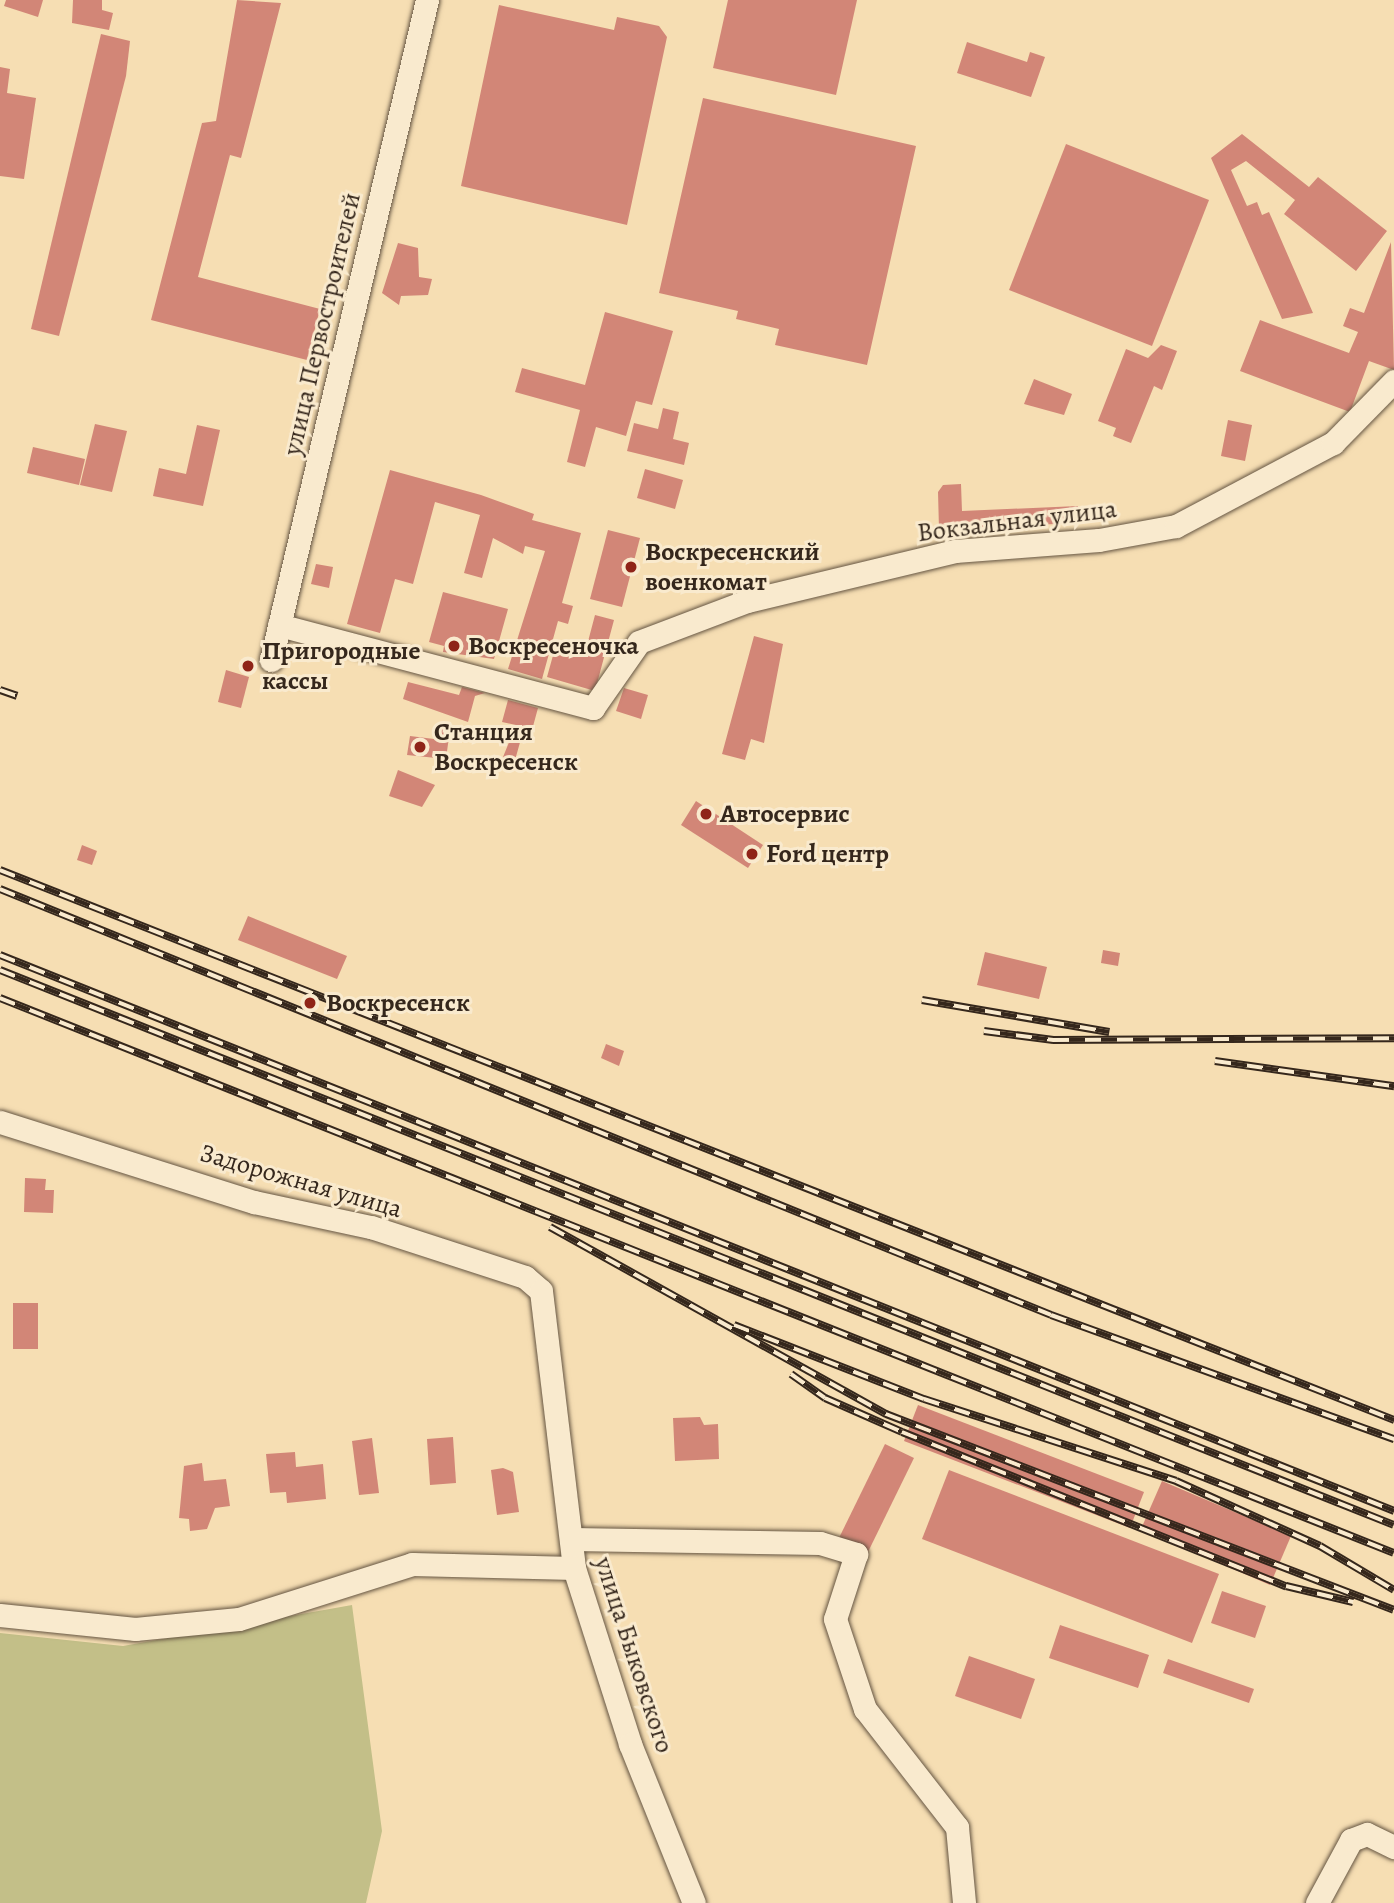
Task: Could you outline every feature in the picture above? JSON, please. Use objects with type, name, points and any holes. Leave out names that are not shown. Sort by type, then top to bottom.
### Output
[{"type":"street","name":"улица Первостроителей","points":[[271,660],[426,0]]},
{"type":"street","name":"Вокзальная улица","points":[[279,625],[593,708],[639,642],[747,601],[955,551],[1099,540],[1176,526],[1333,443],[1394,381]]},
{"type":"street","name":"Задорожная улица","points":[[0,1122],[254,1202],[371,1227],[525,1278],[541,1291]]},
{"type":"street","name":"улица Быковского","points":[[541,1291],[574,1568],[631,1744],[694,1903]]},
{"type":"street","points":[[572,1539],[820,1543],[856,1554],[835,1619],[865,1709],[957,1826],[964,1903]]},
{"type":"street","points":[[0,1615],[135,1629],[239,1619],[412,1564],[574,1568]]},
{"type":"street","points":[[1317,1903],[1351,1840],[1367,1834],[1394,1847]]},
{"type":"shaded area","points":[[352,1605],[382,1831],[366,1903],[0,1903],[0,1633],[123,1646]]},
{"type":"building","points":[[6,0],[43,0],[38,17],[4,6]]},
{"type":"building","points":[[73,0],[102,0],[102,10],[113,13],[109,30],[72,23]]},
{"type":"building","points":[[237,0],[281,3],[241,158],[230,155],[198,277],[320,309],[307,360],[151,320],[202,123],[216,121]]},
{"type":"building","points":[[728,0],[857,0],[836,95],[713,68]]},
{"type":"building","points":[[499,5],[614,30],[617,17],[659,26],[667,37],[627,225],[461,186]]},
{"type":"building","points":[[101,34],[130,41],[126,76],[59,336],[31,329]]},
{"type":"building","points":[[967,42],[1027,62],[1030,52],[1045,57],[1031,97],[957,73]]},
{"type":"building","points":[[0,67],[10,69],[7,93],[36,98],[24,179],[0,176]]},
{"type":"building","points":[[703,98],[916,146],[867,365],[775,345],[779,329],[736,319],[738,311],[659,293]]},
{"type":"building","points":[[1242,134],[1309,187],[1318,177],[1387,231],[1356,271],[1284,214],[1295,200],[1246,161],[1231,170],[1247,206],[1257,202],[1262,215],[1269,212],[1313,313],[1282,319],[1211,158]]},
{"type":"building","points":[[1066,144],[1209,200],[1152,346],[1009,290]]},
{"type":"building","points":[[1391,242],[1394,370],[1369,361],[1350,412],[1240,371],[1260,320],[1349,353],[1358,332],[1343,326],[1350,308],[1364,313]]},
{"type":"building","points":[[398,243],[418,248],[419,277],[432,279],[428,295],[401,296],[399,305],[382,293]]},
{"type":"building","points":[[605,312],[673,331],[652,405],[636,401],[626,436],[596,427],[585,467],[567,462],[580,410],[515,392],[522,368],[585,385]]},
{"type":"building","points":[[1161,345],[1177,351],[1162,390],[1154,386],[1131,443],[1113,436],[1116,428],[1098,421],[1126,349],[1148,358]]},
{"type":"building","points":[[1034,379],[1072,394],[1064,415],[1024,404]]},
{"type":"building","points":[[663,408],[679,412],[673,439],[689,443],[684,465],[627,451],[634,423],[658,429]]},
{"type":"building","points":[[1228,420],[1252,425],[1245,461],[1221,456]]},
{"type":"building","points":[[95,424],[127,431],[112,492],[80,485]]},
{"type":"building","points":[[197,425],[220,430],[203,506],[153,496],[159,468],[186,474]]},
{"type":"building","points":[[33,447],[85,459],[79,485],[27,473]]},
{"type":"building","points":[[645,469],[683,480],[675,509],[637,498]]},
{"type":"building","points":[[390,470],[481,495],[534,514],[532,520],[581,533],[562,603],[573,606],[568,624],[558,621],[542,679],[508,669],[545,551],[525,546],[523,554],[493,538],[482,578],[464,573],[480,515],[435,502],[413,584],[395,579],[380,633],[347,624]]},
{"type":"building","points":[[961,484],[962,511],[1078,506],[1078,523],[939,529],[938,492],[943,485]]},
{"type":"building","points":[[608,530],[640,538],[622,607],[590,599]]},
{"type":"building","points":[[316,564],[333,567],[329,588],[311,584]]},
{"type":"building","points":[[443,592],[508,609],[494,659],[443,652],[444,646],[429,642]]},
{"type":"building","points":[[595,615],[614,620],[595,691],[547,677],[557,641],[586,649]]},
{"type":"building","points":[[754,636],[783,644],[764,743],[751,739],[745,760],[722,754]]},
{"type":"building","points":[[226,670],[249,677],[241,708],[218,702]]},
{"type":"building","points":[[408,682],[459,695],[462,687],[485,693],[475,696],[468,722],[403,699]]},
{"type":"building","points":[[624,688],[648,695],[641,719],[616,711]]},
{"type":"building","points":[[508,700],[538,708],[532,730],[524,728],[512,771],[499,767],[516,725],[502,722]]},
{"type":"building","points":[[436,728],[450,729],[446,759],[407,755],[410,736],[434,739]]},
{"type":"building","points":[[398,770],[435,785],[422,807],[389,796]]},
{"type":"building","points":[[696,801],[763,845],[748,868],[681,825]]},
{"type":"building","points":[[82,845],[97,851],[92,865],[77,860]]},
{"type":"building","points":[[248,916],[347,956],[337,979],[238,940]]},
{"type":"building","points":[[1103,950],[1120,953],[1118,966],[1101,963]]},
{"type":"building","points":[[985,952],[1047,967],[1039,999],[977,985]]},
{"type":"building","points":[[606,1044],[624,1051],[619,1066],[601,1058]]},
{"type":"building","points":[[25,1178],[46,1179],[45,1190],[54,1190],[53,1213],[24,1212]]},
{"type":"building","points":[[13,1303],[38,1303],[38,1349],[13,1349]]},
{"type":"building","points":[[918,1405],[1144,1492],[1130,1528],[904,1441]]},
{"type":"building","points":[[700,1417],[704,1425],[718,1424],[719,1459],[675,1461],[673,1418]]},
{"type":"building","points":[[453,1437],[456,1483],[430,1485],[427,1439]]},
{"type":"building","points":[[372,1438],[379,1493],[359,1495],[352,1441]]},
{"type":"building","points":[[885,1444],[914,1458],[867,1554],[838,1540]]},
{"type":"building","points":[[295,1452],[296,1467],[323,1464],[326,1499],[287,1503],[286,1492],[270,1493],[266,1454]]},
{"type":"building","points":[[202,1463],[204,1481],[226,1479],[230,1506],[215,1508],[207,1529],[190,1531],[189,1519],[179,1518],[184,1466]]},
{"type":"building","points":[[503,1468],[513,1472],[519,1512],[497,1515],[491,1470]]},
{"type":"building","points":[[949,1470],[1219,1574],[1192,1643],[922,1539]]},
{"type":"building","points":[[1162,1481],[1291,1536],[1270,1585],[1141,1529]]},
{"type":"building","points":[[1222,1591],[1266,1606],[1255,1638],[1211,1623]]},
{"type":"building","points":[[1060,1625],[1149,1655],[1138,1688],[1049,1658]]},
{"type":"building","points":[[969,1656],[1035,1679],[1021,1719],[955,1696]]},
{"type":"building","points":[[1168,1659],[1254,1689],[1249,1703],[1163,1673]]},
{"type":"railway","points":[[0,690],[17,696]]},
{"type":"railway","points":[[0,870],[1394,1420]]},
{"type":"railway","points":[[0,889],[1051,1315],[1394,1439]]},
{"type":"railway","points":[[0,955],[1394,1511]]},
{"type":"railway","points":[[0,970],[1394,1525]]},
{"type":"railway","points":[[0,998],[1394,1553]]},
{"type":"railway","points":[[922,1000],[1109,1032]]},
{"type":"railway","points":[[984,1031],[1053,1040],[1394,1038]]},
{"type":"railway","points":[[1215,1061],[1394,1086]]},
{"type":"railway","points":[[550,1227],[886,1414],[1394,1610]]},
{"type":"railway","points":[[734,1325],[924,1399],[1176,1481],[1320,1546],[1394,1590]]},
{"type":"railway","points":[[791,1374],[825,1398],[902,1432],[1286,1586],[1353,1602]]},
{"type":"place","name":"Воскресенский военкомат","points":[[631,567]]},
{"type":"place","name":"Воскресеночка","points":[[454,646]]},
{"type":"place","name":"Пригородные кассы","points":[[248,666]]},
{"type":"place","name":"Станция Воскресенск","points":[[420,747]]},
{"type":"place","name":"Автосервис","points":[[706,814]]},
{"type":"place","name":"Ford центр","points":[[752,854]]},
{"type":"place","name":"Воскресенск","points":[[310,1003]]}]
